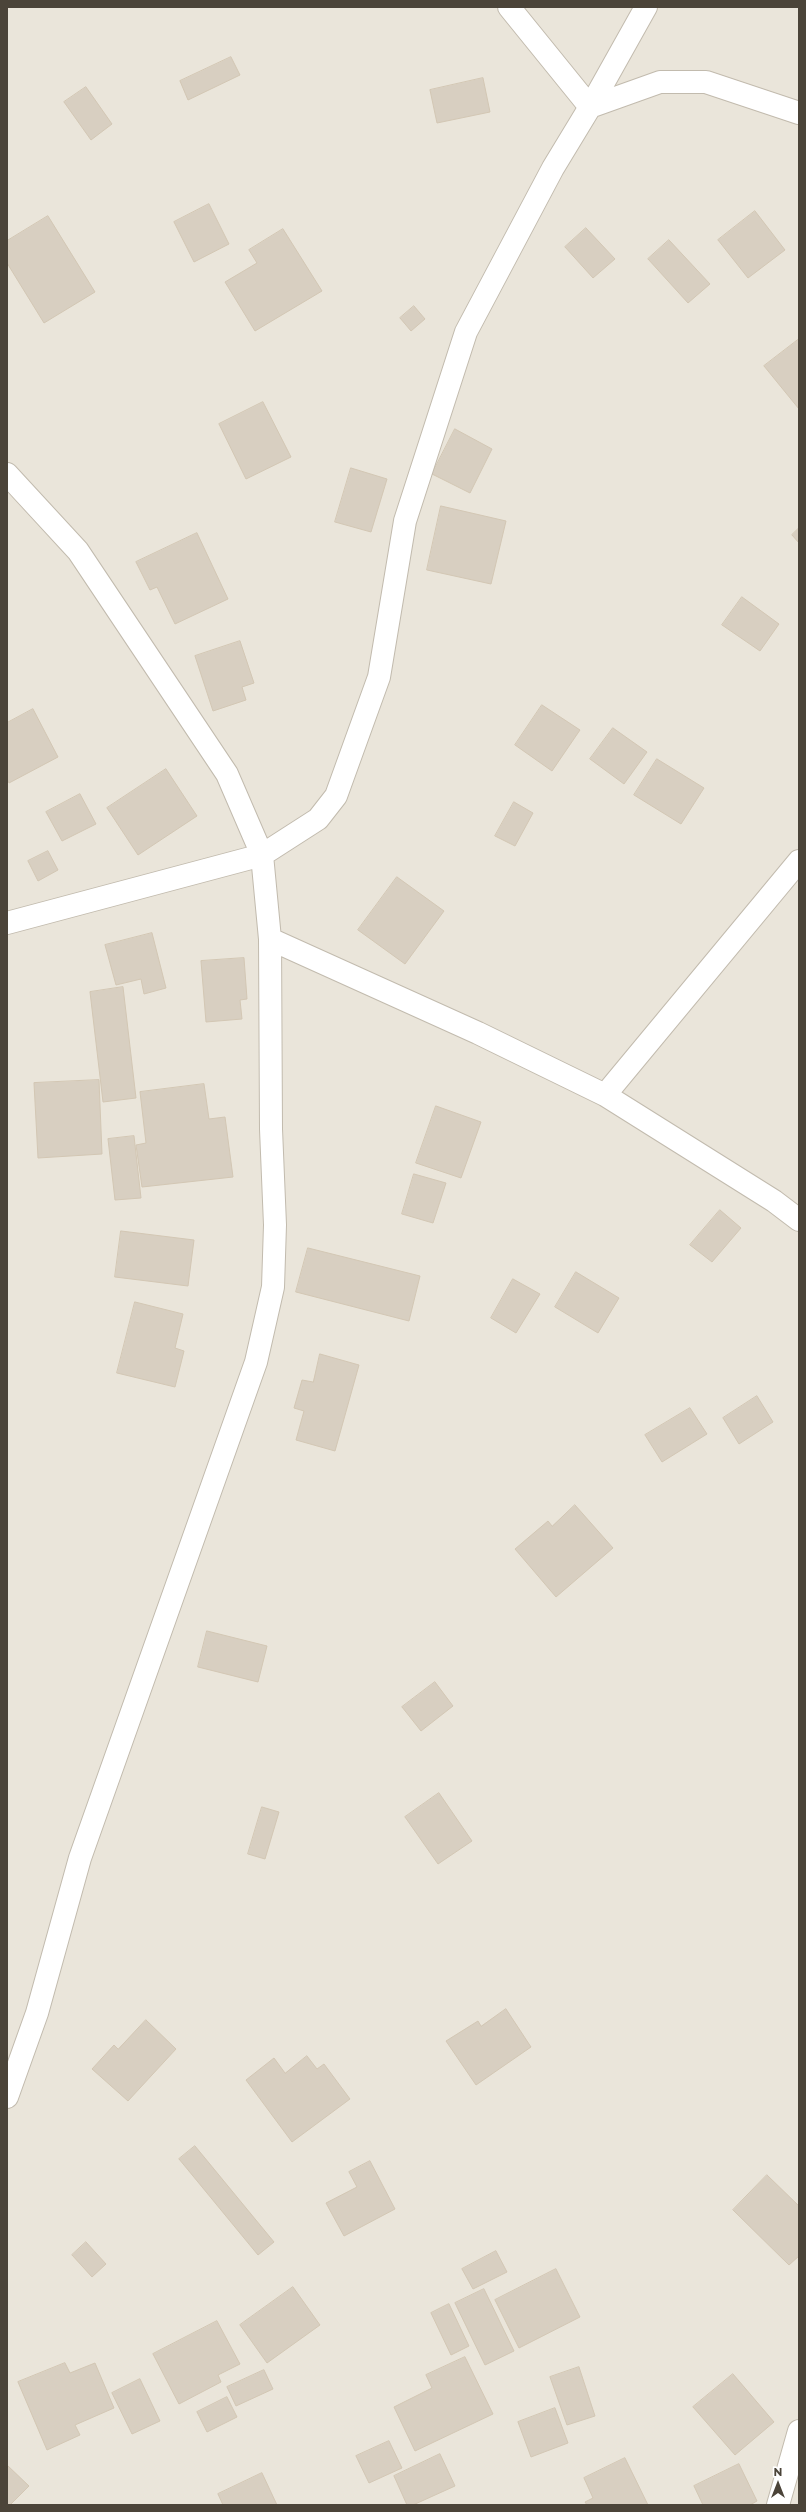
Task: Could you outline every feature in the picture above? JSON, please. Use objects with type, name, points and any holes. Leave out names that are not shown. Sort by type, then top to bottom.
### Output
[{"type":"street","points":[[509,7],[590,107]]},
{"type":"street","points":[[7,924],[262,855],[318,819],[336,796],[379,677],[405,521],[466,332],[553,168],[590,107],[646,7]]},
{"type":"street","points":[[590,107],[660,82],[706,82],[799,113]]},
{"type":"street","points":[[7,474],[78,551],[227,774],[262,855],[270,938],[271,1129],[275,1226],[273,1287],[256,1362],[80,1858],[37,2013],[7,2097]]},
{"type":"street","points":[[605,1095],[799,861]]},
{"type":"street","points":[[270,938],[478,1033],[605,1095],[774,1201],[799,1220]]},
{"type":"street","points":[[778,2505],[799,2431]]},
{"type":"shaded area","points":[[7,7],[799,7],[799,2505],[7,2505]]},
{"type":"building","points":[[231,57],[240,75],[188,100],[180,81]]},
{"type":"building","points":[[483,78],[490,112],[437,123],[430,90]]},
{"type":"building","points":[[86,87],[112,124],[91,140],[64,102]]},
{"type":"building","points":[[209,204],[229,244],[194,262],[174,222]]},
{"type":"building","points":[[755,211],[785,250],[748,278],[718,240]]},
{"type":"building","points":[[48,216],[95,292],[44,323],[7,263],[7,241]]},
{"type":"building","points":[[586,228],[615,259],[593,278],[565,247]]},
{"type":"building","points":[[283,229],[322,291],[255,331],[225,282],[257,263],[249,250]]},
{"type":"building","points":[[669,240],[710,284],[688,303],[648,259]]},
{"type":"building","points":[[414,306],[425,319],[411,331],[400,318]]},
{"type":"building","points":[[799,339],[799,409],[764,366]]},
{"type":"building","points":[[263,402],[291,457],[246,479],[219,424]]},
{"type":"building","points":[[455,429],[492,449],[470,493],[432,474]]},
{"type":"building","points":[[351,468],[387,479],[371,532],[335,522]]},
{"type":"building","points":[[441,506],[506,521],[491,584],[427,570]]},
{"type":"building","points":[[799,528],[799,543],[792,535]]},
{"type":"building","points":[[197,533],[228,599],[175,624],[157,587],[150,590],[136,562]]},
{"type":"building","points":[[742,597],[779,624],[760,651],[722,625]]},
{"type":"building","points":[[240,641],[254,683],[242,687],[246,700],[213,711],[195,656]]},
{"type":"building","points":[[542,705],[580,730],[552,771],[515,745]]},
{"type":"building","points":[[33,709],[58,757],[9,783],[7,779],[7,723]]},
{"type":"building","points":[[613,728],[647,752],[624,784],[590,759]]},
{"type":"building","points":[[657,759],[704,788],[681,824],[634,795]]},
{"type":"building","points":[[166,769],[197,816],[138,855],[107,808]]},
{"type":"building","points":[[80,794],[96,824],[62,841],[46,812]]},
{"type":"building","points":[[514,802],[533,813],[515,846],[495,836]]},
{"type":"building","points":[[48,851],[58,870],[38,881],[28,861]]},
{"type":"building","points":[[397,877],[444,911],[405,964],[358,930]]},
{"type":"building","points":[[152,933],[166,988],[144,994],[141,979],[116,985],[105,945]]},
{"type":"building","points":[[244,958],[247,999],[240,1000],[242,1019],[206,1022],[201,961]]},
{"type":"building","points":[[123,987],[136,1098],[103,1102],[90,992]]},
{"type":"building","points":[[99,1080],[102,1154],[38,1158],[34,1083]]},
{"type":"building","points":[[204,1084],[209,1119],[225,1117],[233,1177],[142,1187],[136,1145],[146,1143],[140,1092]]},
{"type":"building","points":[[436,1106],[481,1122],[461,1178],[416,1163]]},
{"type":"building","points":[[134,1136],[141,1198],[115,1200],[108,1139]]},
{"type":"building","points":[[414,1174],[446,1183],[433,1223],[402,1214]]},
{"type":"building","points":[[720,1210],[741,1228],[712,1262],[690,1245]]},
{"type":"building","points":[[121,1231],[194,1240],[188,1286],[115,1277]]},
{"type":"building","points":[[308,1248],[420,1276],[409,1321],[296,1292]]},
{"type":"building","points":[[576,1272],[619,1298],[598,1333],[555,1307]]},
{"type":"building","points":[[513,1279],[540,1294],[516,1333],[491,1318]]},
{"type":"building","points":[[135,1302],[183,1314],[175,1348],[184,1351],[175,1387],[117,1373]]},
{"type":"building","points":[[320,1354],[359,1365],[335,1451],[296,1440],[304,1411],[294,1408],[302,1380],[313,1382]]},
{"type":"building","points":[[757,1396],[773,1422],[739,1444],[723,1418]]},
{"type":"building","points":[[690,1408],[707,1434],[662,1462],[645,1435]]},
{"type":"building","points":[[575,1505],[613,1548],[556,1597],[515,1549],[548,1521],[552,1526]]},
{"type":"building","points":[[207,1631],[267,1646],[258,1682],[198,1667]]},
{"type":"building","points":[[435,1682],[453,1706],[421,1731],[402,1707]]},
{"type":"building","points":[[439,1793],[472,1841],[438,1864],[405,1817]]},
{"type":"building","points":[[262,1807],[279,1812],[265,1859],[248,1854]]},
{"type":"building","points":[[506,2009],[531,2047],[476,2085],[446,2041],[478,2021],[481,2026]]},
{"type":"building","points":[[146,2020],[176,2049],[128,2101],[92,2069],[114,2045],[118,2049]]},
{"type":"building","points":[[307,2056],[317,2069],[324,2064],[350,2099],[292,2142],[246,2080],[274,2058],[285,2073]]},
{"type":"building","points":[[195,2146],[274,2242],[258,2255],[179,2159]]},
{"type":"building","points":[[370,2161],[395,2209],[344,2236],[326,2203],[357,2187],[349,2172]]},
{"type":"building","points":[[767,2175],[799,2206],[799,2256],[789,2265],[733,2210]]},
{"type":"building","points":[[86,2242],[106,2264],[92,2277],[72,2255]]},
{"type":"building","points":[[496,2251],[507,2272],[473,2289],[462,2269]]},
{"type":"building","points":[[556,2269],[580,2317],[519,2348],[495,2300]]},
{"type":"building","points":[[293,2287],[320,2325],[267,2363],[240,2325]]},
{"type":"building","points":[[484,2289],[514,2351],[485,2365],[455,2303]]},
{"type":"building","points":[[449,2304],[469,2346],[451,2355],[431,2313]]},
{"type":"building","points":[[217,2321],[240,2364],[218,2375],[221,2382],[179,2404],[153,2354]]},
{"type":"building","points":[[465,2357],[493,2414],[415,2451],[394,2407],[432,2388],[426,2375]]},
{"type":"building","points":[[65,2363],[70,2373],[95,2363],[114,2408],[75,2425],[80,2435],[47,2450],[18,2382]]},
{"type":"building","points":[[579,2367],[595,2416],[567,2425],[550,2377]]},
{"type":"building","points":[[264,2370],[273,2389],[236,2406],[227,2387]]},
{"type":"building","points":[[733,2374],[774,2422],[735,2455],[693,2407]]},
{"type":"building","points":[[140,2379],[160,2421],[132,2434],[112,2393]]},
{"type":"building","points":[[227,2397],[237,2417],[207,2432],[197,2412]]},
{"type":"building","points":[[555,2408],[568,2443],[531,2457],[518,2422]]},
{"type":"building","points":[[389,2441],[402,2468],[369,2483],[356,2456]]},
{"type":"building","points":[[440,2454],[455,2486],[413,2505],[407,2505],[394,2476]]},
{"type":"building","points":[[625,2458],[648,2505],[587,2505],[585,2502],[593,2498],[584,2478]]},
{"type":"building","points":[[739,2464],[757,2501],[750,2505],[703,2505],[694,2486]]},
{"type":"building","points":[[7,2465],[29,2486],[10,2505],[7,2505]]},
{"type":"building","points":[[262,2473],[277,2505],[223,2505],[218,2494]]}]
